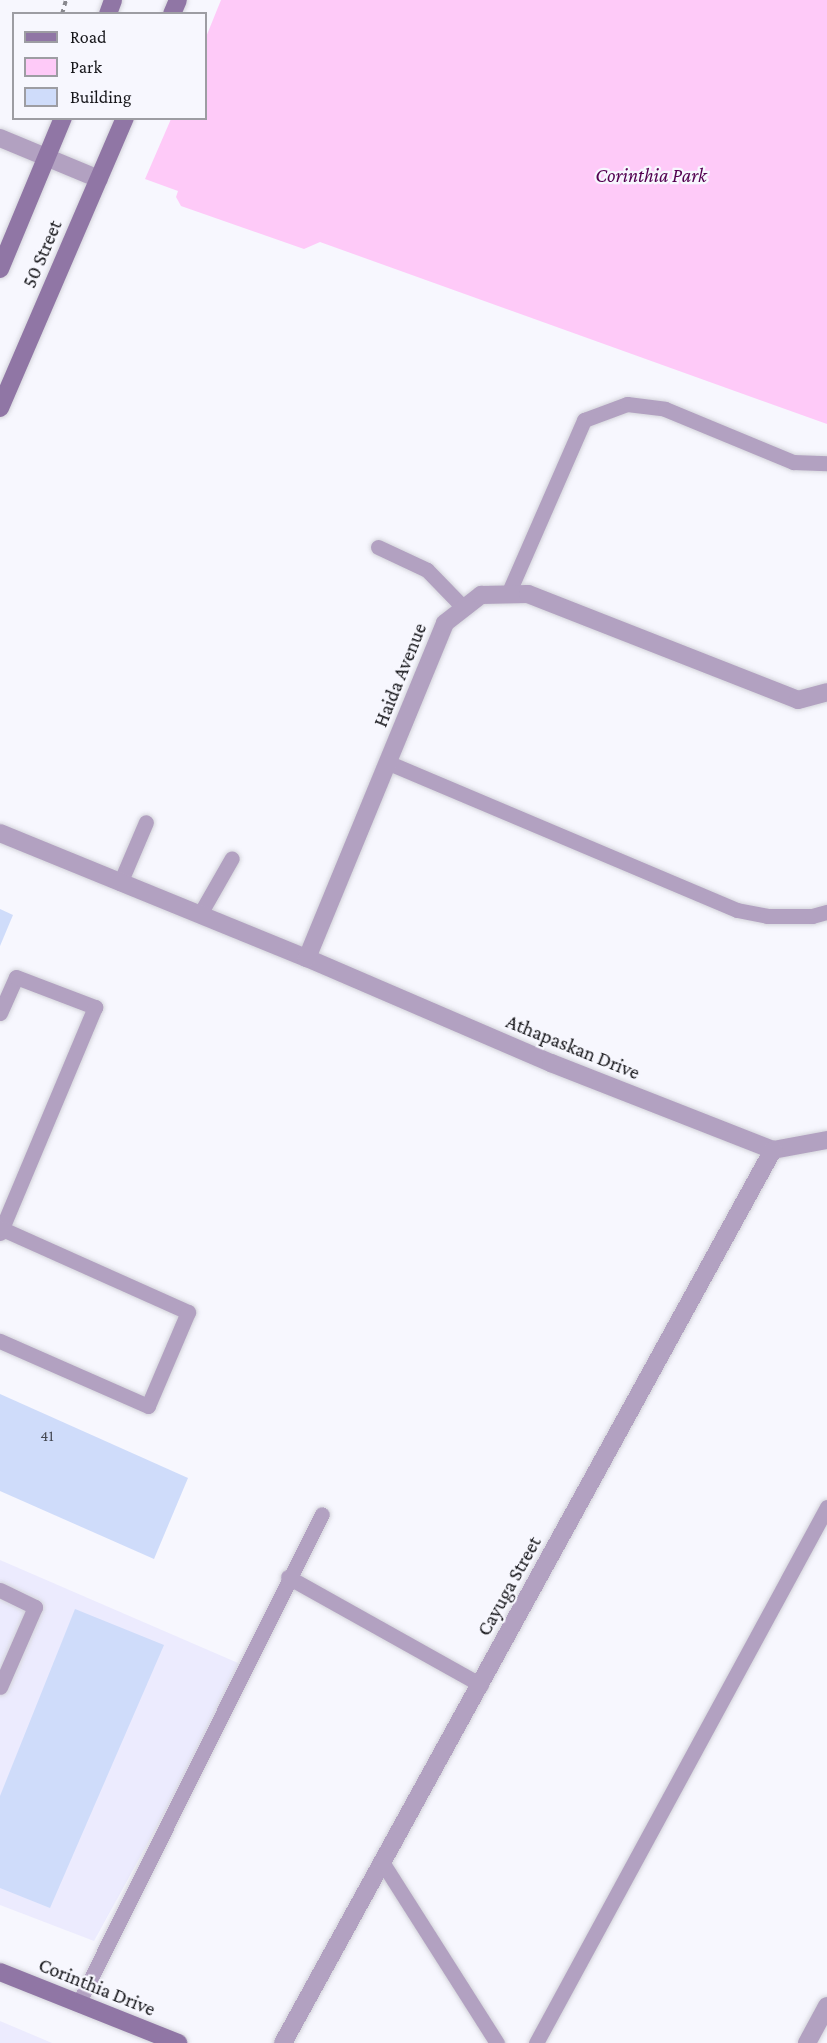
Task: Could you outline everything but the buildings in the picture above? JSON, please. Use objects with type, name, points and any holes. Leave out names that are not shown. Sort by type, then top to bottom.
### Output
[{"type":"main road","name":"50 Street","points":[[0,269],[62,120]]},
{"type":"main road","name":"50 Street","points":[[0,408],[124,120]]},
{"type":"main road","name":"Corinthia Drive","points":[[0,1972],[177,2043]]},
{"type":"street","points":[[0,138],[47,155],[99,179]]},
{"type":"street","name":"Haida Avenue","points":[[307,958],[445,623],[481,595],[528,594],[798,700],[827,692]]},
{"type":"street","name":"Athapaskan Drive","points":[[0,833],[307,958],[551,1063],[773,1150]]},
{"type":"street","points":[[773,1150],[827,1140]]},
{"type":"street","name":"Cayuga Street","points":[[283,2043],[384,1865],[773,1150]]},
{"type":"street","points":[[807,2043],[827,2006]]},
{"type":"lane","points":[[508,594],[584,420],[627,405],[665,409],[793,462],[827,463]]},
{"type":"lane","points":[[378,547],[427,570],[464,608]]},
{"type":"lane","points":[[389,763],[737,910],[767,916],[812,916],[827,912]]},
{"type":"lane","points":[[120,883],[146,822]]},
{"type":"lane","points":[[201,914],[232,858]]},
{"type":"lane","points":[[0,1013],[16,977],[95,1007],[1,1230],[188,1312],[148,1406],[0,1341]]},
{"type":"lane","points":[[536,2043],[827,1507]]},
{"type":"lane","points":[[78,2004],[288,1577],[322,1514]]},
{"type":"lane","points":[[288,1577],[481,1685]]},
{"type":"lane","points":[[0,1590],[35,1607],[0,1687]]},
{"type":"lane","points":[[384,1865],[497,2043]]},
{"type":"shaded area","points":[[0,1560],[245,1666],[94,1941],[0,1905]]},
{"type":"shaded area","points":[[0,2021],[52,2043],[0,2043]]},
{"type":"green space","name":"Corinthia Park","points":[[221,0],[827,0],[827,424],[320,242],[304,249],[181,206],[176,197],[178,191],[145,179],[171,120],[207,120],[207,35]]}]
